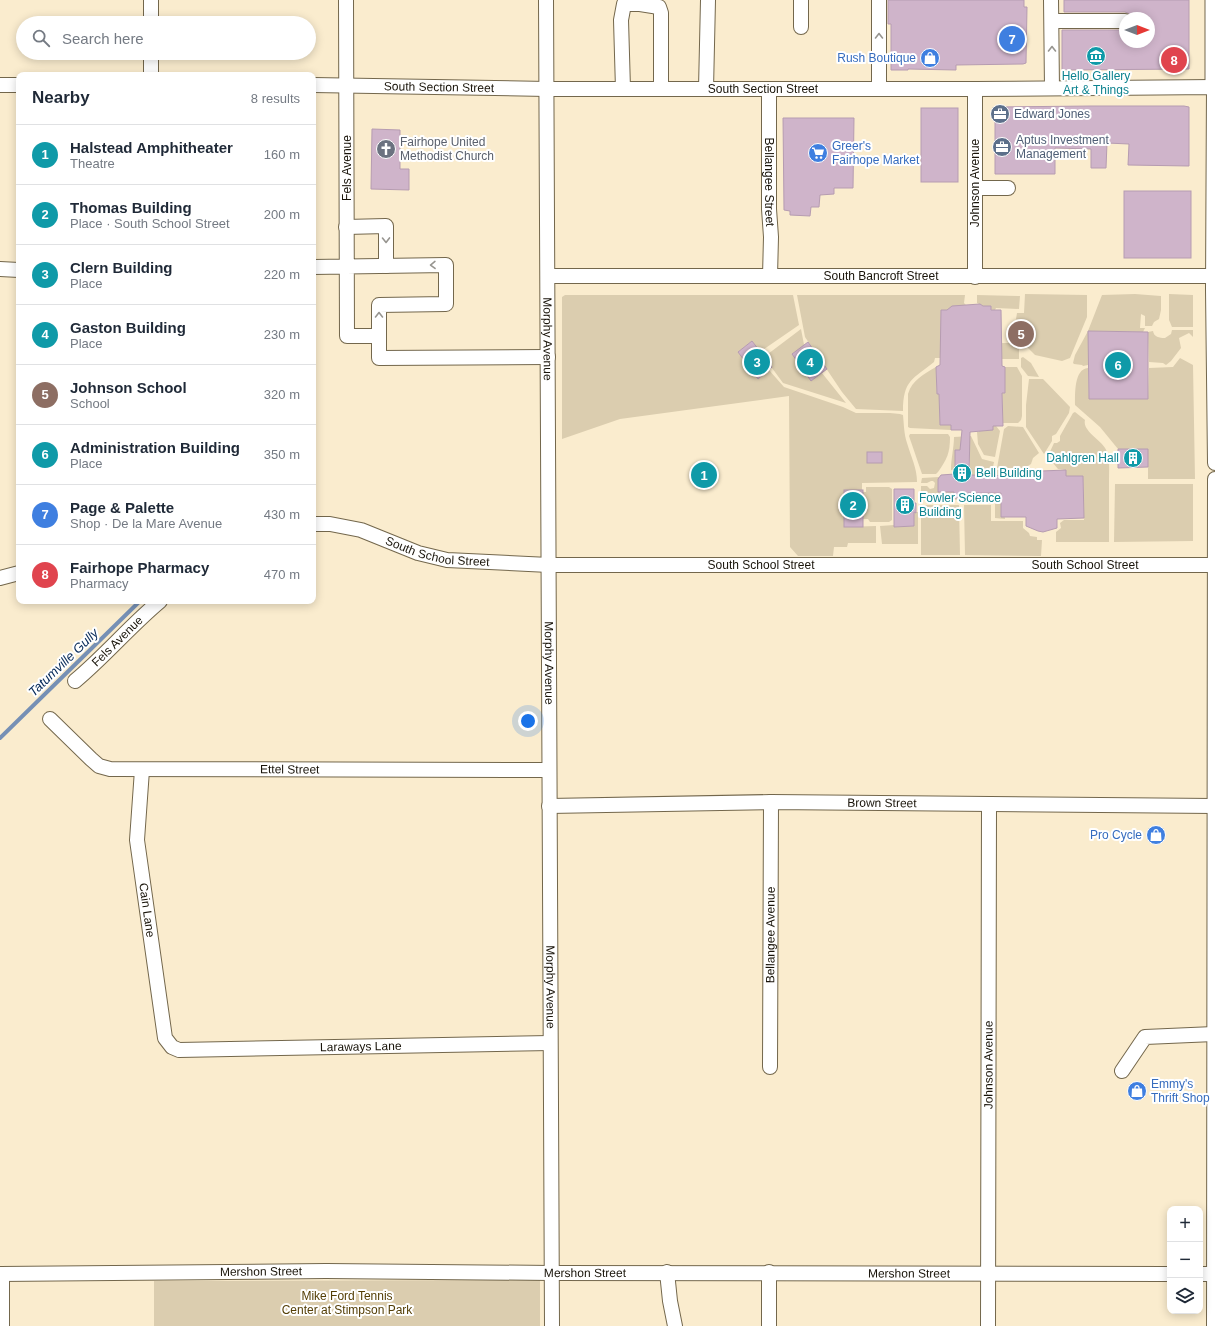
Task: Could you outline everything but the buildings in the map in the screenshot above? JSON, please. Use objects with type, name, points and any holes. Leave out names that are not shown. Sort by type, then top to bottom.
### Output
[{"type":"main road","points":[[1214,0],[1214,87]]},
{"type":"street","points":[[151,0],[151,16]]},
{"type":"street","name":"Fels Avenue","points":[[346,0],[346,336],[379,336]]},
{"type":"street","name":"Morphy Avenue","points":[[546,0],[552,1326]]},
{"type":"street","points":[[706,89],[708,0]]},
{"type":"street","points":[[801,0],[801,27]]},
{"type":"street","points":[[879,0],[879,89]]},
{"type":"street","points":[[1052,0],[1052,88]]},
{"type":"street","points":[[622,89],[621,20],[624,4],[640,4],[659,7],[661,13],[661,89]]},
{"type":"street","points":[[1052,21],[1119,21]]},
{"type":"street","points":[[151,60],[151,72]]},
{"type":"street","points":[[0,85],[16,85]]},
{"type":"street","name":"South Section Street","points":[[316,85],[547,89],[975,89],[1214,87]]},
{"type":"street","points":[[1214,87],[1215,463]]},
{"type":"street","name":"Bellangee Street","points":[[769,89],[769,209],[771,237],[770,276]]},
{"type":"street","name":"Johnson Avenue","points":[[975,89],[975,277]]},
{"type":"street","points":[[975,188],[1008,188]]},
{"type":"street","points":[[346,227],[386,226],[386,266]]},
{"type":"street","points":[[316,267],[446,265],[446,304],[379,305],[379,358],[548,357]]},
{"type":"street","points":[[0,269],[16,270]]},
{"type":"street","name":"South Bancroft Street","points":[[548,276],[1214,276]]},
{"type":"street","points":[[1214,1326],[1215,479]]},
{"type":"street","name":"South School Street","points":[[316,524],[330,524],[361,530],[418,553],[447,560],[549,565],[1214,565]]},
{"type":"street","points":[[0,578],[16,574]]},
{"type":"street","name":"Fels Avenue","points":[[75,681],[98,662],[138,619],[156,604]]},
{"type":"street","name":"Ettel Street","points":[[50,718],[91,759],[100,766],[110,769],[549,770]]},
{"type":"street","name":"Cain Lane","points":[[142,770],[137,840],[165,1038],[172,1047]]},
{"type":"street","name":"Brown Street","points":[[549,806],[771,802],[1214,806]]},
{"type":"street","name":"Bellangee Avenue","points":[[770,1067],[771,802]]},
{"type":"street","name":"Johnson Avenue","points":[[988,804],[988,1326]]},
{"type":"street","points":[[1122,1071],[1145,1037],[1214,1034]]},
{"type":"street","name":"Laraways Lane","points":[[172,1047],[179,1050],[550,1043]]},
{"type":"street","name":"Mershon Street","points":[[1,1274],[326,1271],[551,1273],[769,1272],[1167,1274]]},
{"type":"street","points":[[667,1272],[670,1301],[675,1326]]},
{"type":"street","points":[[769,1272],[769,1326]]},
{"type":"street","points":[[1,1274],[2,1326]]},
{"type":"street","points":[[1203,1274],[1214,1274]]},
{"type":"green space","points":[[1025,294],[1087,295],[1087,317],[1070,358],[1062,361],[1035,355],[1017,337],[1016,331],[1019,330],[1019,321],[1016,319],[1017,313],[1024,313]]},
{"type":"green space","points":[[1135,294],[1161,296],[1161,310],[1159,319],[1154,322],[1152,326],[1145,326],[1145,316],[1141,314],[1140,328],[1145,328],[1143,332],[1089,331],[1088,365],[1083,366],[1074,364],[1075,355],[1088,331],[1102,295]]},
{"type":"green space","points":[[1169,294],[1193,295],[1193,327],[1172,327],[1169,320]]},
{"type":"green space","points":[[565,295],[793,295],[799,325],[760,352],[752,341],[738,352],[758,379],[769,370],[784,387],[843,407],[856,413],[890,413],[903,415],[905,436],[915,467],[917,482],[862,483],[862,490],[844,490],[844,527],[876,526],[876,543],[848,543],[847,547],[834,547],[833,556],[798,556],[790,547],[789,396],[620,419],[562,439],[562,297]]},
{"type":"green space","points":[[797,295],[965,295],[964,303],[966,305],[947,310],[940,358],[935,358],[934,362],[915,377],[907,386],[903,401],[903,411],[856,409],[842,392],[805,337]]},
{"type":"green space","points":[[977,295],[1020,296],[1019,309],[990,309],[977,303]]},
{"type":"green space","points":[[801,329],[811,381],[822,373],[846,403],[783,383],[764,357]]},
{"type":"green space","points":[[1172,330],[1193,330],[1193,337],[1189,333],[1179,338],[1181,348],[1166,365],[1163,363],[1149,362],[1148,332],[1153,331],[1154,335],[1157,337],[1165,338],[1171,334]]},
{"type":"green space","points":[[1002,343],[1019,343],[1019,359],[1002,359]]},
{"type":"green space","points":[[1023,357],[1031,363],[1039,377],[1028,376],[1021,367],[1021,358]]},
{"type":"green space","points":[[1180,358],[1193,365],[1195,479],[1148,479],[1148,449],[1118,449],[1100,427],[1075,405],[1076,383],[1083,369],[1088,368],[1089,399],[1148,399],[1149,368],[1173,367]]},
{"type":"green space","points":[[936,367],[940,425],[951,425],[951,430],[910,428],[908,427],[908,394],[910,389],[915,381]]},
{"type":"green space","points":[[1005,367],[1017,367],[1022,376],[1022,416],[1018,423],[1003,423],[1002,393],[1005,393]]},
{"type":"green space","points":[[1029,379],[1043,379],[1070,407],[1069,413],[1056,434],[1052,436],[1052,441],[1044,454],[1026,427],[1026,405]]},
{"type":"green space","points":[[1075,412],[1085,420],[1087,428],[1105,448],[1108,455],[1109,542],[1056,542],[1056,532],[1061,528],[1060,523],[1064,520],[1084,520],[1083,476],[1066,476],[1066,470],[1058,469],[1053,463],[1051,463],[1048,456],[1054,443],[1060,441],[1060,436]]},
{"type":"green space","points":[[993,426],[996,426],[1000,431],[995,457],[984,455],[978,444],[977,432],[979,432],[979,430],[993,430]]},
{"type":"green space","points":[[1008,426],[1023,427],[1039,453],[1033,458],[1031,464],[1025,468],[997,468],[1004,429]]},
{"type":"green space","points":[[910,434],[948,434],[950,437],[947,456],[936,474],[922,474],[909,436]]},
{"type":"green space","points":[[971,436],[982,459],[994,462],[991,477],[991,500],[970,500],[970,493],[985,493],[985,476],[968,475],[970,472],[970,450],[955,450],[955,471],[951,470],[954,437]]},
{"type":"green space","points":[[996,470],[1015,470],[1016,476],[1000,476],[1005,519],[995,518]]},
{"type":"green space","points":[[939,477],[938,492],[954,492],[961,498],[961,500],[921,499],[921,486],[927,486],[930,489],[934,488],[935,483],[931,481],[921,483],[922,478]]},
{"type":"green space","points":[[1115,484],[1193,484],[1193,541],[1114,542]]},
{"type":"green space","points":[[866,487],[889,487],[892,489],[892,520],[889,522],[870,522],[868,519],[863,519],[863,492],[866,492]]},
{"type":"green space","points":[[921,505],[959,505],[960,555],[921,555]]},
{"type":"green space","points":[[964,505],[991,505],[991,521],[1023,521],[1023,528],[1029,533],[1030,536],[1037,537],[1037,540],[1042,540],[1041,556],[965,555]]},
{"type":"green space","points":[[914,512],[918,512],[918,544],[882,544],[880,526],[914,526]]},
{"type":"green space","name":"Mike Ford Tennis Center at Stimpson Park","points":[[540,1280],[540,1326],[154,1326],[154,1281]]},
{"type":"waterway","name":"Tatumville Gully","points":[[0,738],[137,604]]},
{"type":"place","name":"Page & Palette","points":[[1012,39]]},
{"type":"place","name":"Hello Gallery Art & Things","points":[[1096,56]]},
{"type":"place","name":"Rush Boutique","points":[[930,58]]},
{"type":"place","name":"Fairhope Pharmacy","points":[[1174,60]]},
{"type":"place","name":"Edward Jones","points":[[1000,114]]},
{"type":"place","name":"Aptus Investment Management","points":[[1002,147]]},
{"type":"place","name":"Fairhope United Methodist Church","points":[[386,149]]},
{"type":"place","name":"Greer's Fairhope Market","points":[[818,153]]},
{"type":"place","name":"Johnson School","points":[[1021,334]]},
{"type":"place","name":"Clern Building","points":[[757,362]]},
{"type":"place","name":"Gaston Building","points":[[810,362]]},
{"type":"place","name":"Administration Building","points":[[1118,365]]},
{"type":"place","name":"Dahlgren Hall","points":[[1133,458]]},
{"type":"place","name":"Bell Building","points":[[962,473]]},
{"type":"place","name":"Halstead Amphitheater","points":[[704,475]]},
{"type":"place","name":"Thomas Building","points":[[853,505]]},
{"type":"place","name":"Fowler Science Building","points":[[905,505]]},
{"type":"place","name":"Pro Cycle","points":[[1156,835]]},
{"type":"place","name":"Emmy's Thrift Shop","points":[[1137,1091]]}]
